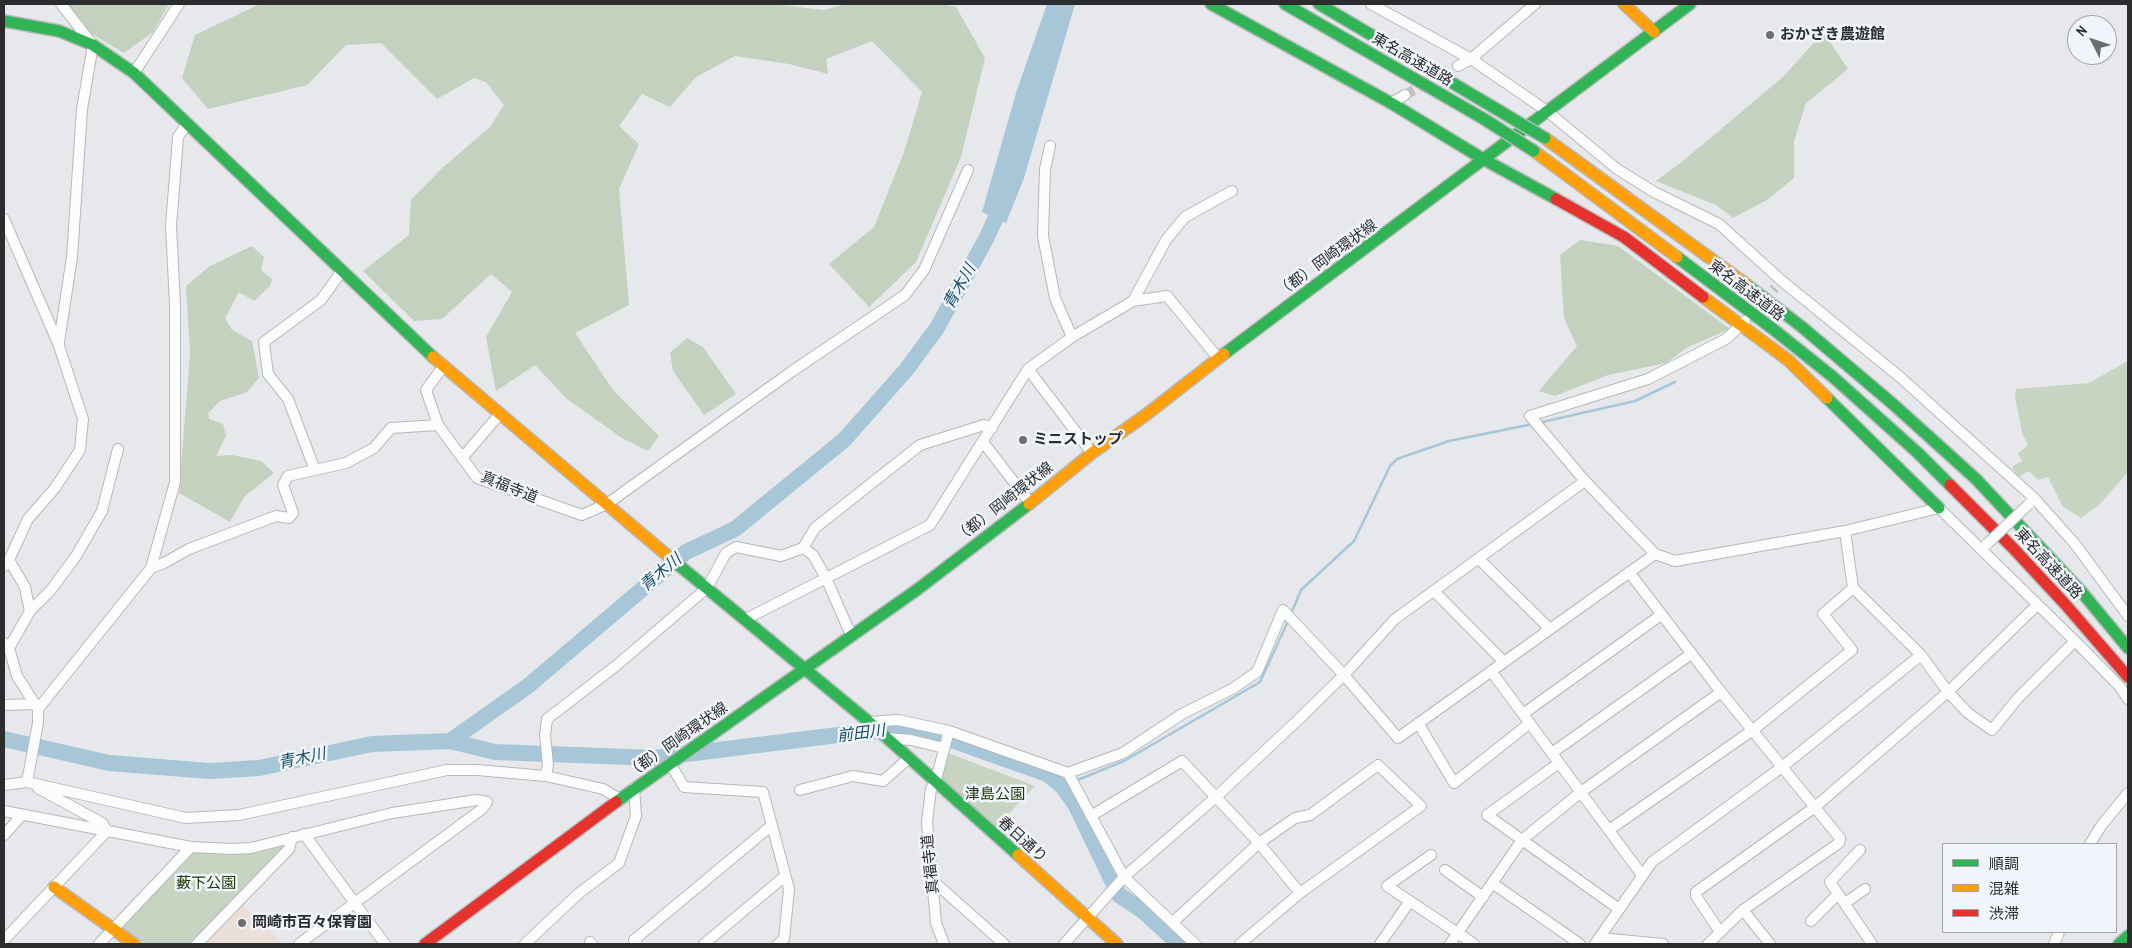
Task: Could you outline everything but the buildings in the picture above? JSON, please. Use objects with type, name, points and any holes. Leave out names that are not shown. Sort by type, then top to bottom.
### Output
[{"type":"main road","points":[[1211,4],[1391,103],[1483,159],[1624,237],[1743,323],[1788,360],[1939,508]]},
{"type":"main road","name":"東名高速道路","points":[[1285,4],[1534,150],[1773,329],[1833,378],[1918,453],[2013,548],[2128,677]]},
{"type":"main road","name":"東名高速道路","points":[[1319,4],[1545,138],[1708,255],[1802,327],[1894,405],[1976,479],[2080,590],[2128,648]]},
{"type":"main road","points":[[1624,4],[1654,32]]},
{"type":"main road","name":"（都）岡崎環状線","points":[[425,944],[634,788],[918,589],[1092,453],[1147,414],[1218,358],[1690,4]]},
{"type":"main road","points":[[4,20],[59,31],[93,45],[134,74],[443,366],[654,546],[746,619],[869,722]]},
{"type":"main road","name":"春日通り","points":[[869,722],[1117,944]]},
{"type":"main road","points":[[54,887],[134,944]]},
{"type":"main road","points":[[2119,944],[2128,936]]},
{"type":"street","points":[[58,343],[72,257],[82,109],[93,45],[62,4]]},
{"type":"street","points":[[134,74],[179,4]]},
{"type":"street","points":[[1371,4],[1471,59],[1547,112],[1617,169],[1654,192],[1719,224],[1778,284],[1900,377],[2031,501],[2075,544],[2127,612]]},
{"type":"street","points":[[1458,66],[1471,59],[1535,4]]},
{"type":"street","points":[[1391,103],[1406,95]]},
{"type":"street","points":[[36,707],[151,568],[175,482],[175,305],[171,226],[178,137],[187,123]]},
{"type":"street","points":[[1050,146],[1045,169],[1043,236],[1055,298],[1072,337]]},
{"type":"street","name":"真福寺道","points":[[443,366],[426,390],[438,424],[477,478],[582,515],[607,504],[791,372],[905,295],[924,270],[968,170]]},
{"type":"street","points":[[1133,301],[1166,240],[1185,217],[1232,191]]},
{"type":"street","points":[[4,219],[58,343],[83,419],[80,450],[55,488],[28,519],[7,563],[25,587],[30,611]]},
{"type":"street","points":[[314,470],[288,400],[268,374],[264,342],[321,300],[342,271]]},
{"type":"street","points":[[746,619],[930,526],[984,442],[1028,368],[1072,337],[1133,301],[1167,296],[1218,358]]},
{"type":"street","points":[[1743,323],[1726,338],[1648,379],[1530,416],[1585,481],[1655,554],[1675,561],[1845,531],[1939,508],[1984,547],[2037,605],[2120,687],[2128,699]]},
{"type":"street","points":[[1028,368],[1092,453]]},
{"type":"street","points":[[462,458],[499,415]]},
{"type":"street","points":[[151,568],[189,549],[276,516],[289,518],[293,513],[283,485],[288,476],[346,463],[374,448],[391,428],[438,424]]},
{"type":"street","points":[[546,776],[548,765],[545,735],[547,719],[617,665],[706,587],[726,553],[736,546],[781,556],[803,548],[815,528],[920,446],[984,425],[992,428]]},
{"type":"street","points":[[984,442],[1030,503]]},
{"type":"street","points":[[27,782],[38,723],[36,707],[17,676],[6,645],[30,611],[52,590],[76,556],[102,512],[118,449]]},
{"type":"street","points":[[1064,944],[1124,877],[1216,797],[1344,675],[1395,619],[1585,481]]},
{"type":"street","points":[[1984,547],[2031,501]]},
{"type":"street","points":[[1845,531],[1853,588],[1921,655],[1948,692],[1968,713],[1992,730],[2018,698],[2075,641]]},
{"type":"street","points":[[803,548],[813,555],[826,578],[851,635]]},
{"type":"street","points":[[869,722],[898,720],[948,731],[1068,773],[1123,753],[1182,714],[1232,689],[1257,672],[1283,610],[1344,675],[1398,738],[1655,554]]},
{"type":"street","points":[[1479,559],[1550,630]]},
{"type":"street","points":[[1629,572],[1721,692],[1840,838],[1839,843],[1743,910],[1708,944]]},
{"type":"street","points":[[1610,830],[1752,730],[1852,650],[1823,614],[1853,588]]},
{"type":"street","points":[[1434,592],[1504,662]]},
{"type":"street","points":[[1720,932],[1696,896],[1696,892],[1814,807],[1948,692],[2037,605]]},
{"type":"street","points":[[1523,714],[1661,615]]},
{"type":"street","points":[[1552,753],[1691,654]]},
{"type":"street","points":[[1598,941],[1652,862],[1782,767],[1921,655]]},
{"type":"street","points":[[1491,671],[1642,875]]},
{"type":"street","points":[[1450,944],[1522,840],[1581,792],[1721,692]]},
{"type":"street","points":[[4,705],[36,707]]},
{"type":"street","points":[[1418,723],[1454,783],[1530,723]]},
{"type":"street","name":"真福寺道","points":[[944,944],[936,923],[926,822],[931,789],[935,783],[948,731]]},
{"type":"street","points":[[886,738],[911,740],[944,748]]},
{"type":"street","points":[[800,790],[853,776],[883,781],[909,758]]},
{"type":"street","points":[[1092,816],[1182,761],[1259,843],[1300,894]]},
{"type":"street","points":[[671,763],[684,787],[762,792],[789,889],[784,939],[778,944]]},
{"type":"street","points":[[1559,763],[1487,815],[1619,909]]},
{"type":"street","points":[[1173,922],[1259,843],[1295,818],[1310,814],[1378,765],[1421,806],[1300,894],[1240,944]]},
{"type":"street","points":[[4,779],[27,782],[186,818],[239,815],[447,770],[477,770],[546,776],[603,789],[620,799]]},
{"type":"street","points":[[1068,773],[1124,877],[1195,944]]},
{"type":"street","points":[[4,785],[27,782],[102,823],[107,831]]},
{"type":"street","points":[[525,944],[578,894],[619,863],[636,816],[634,788]]},
{"type":"street","points":[[2091,843],[2100,826],[2128,793]]},
{"type":"street","points":[[4,811],[191,847],[231,850],[251,848],[392,813],[477,800],[486,802],[482,809],[299,944]]},
{"type":"street","points":[[4,834],[22,815]]},
{"type":"street","points":[[637,944],[634,940],[771,826]]},
{"type":"street","points":[[4,940],[107,831]]},
{"type":"street","points":[[304,834],[353,904],[385,944]]},
{"type":"street","points":[[198,944],[289,849],[292,837]]},
{"type":"street","points":[[99,944],[191,847]]},
{"type":"street","points":[[1860,850],[1830,882],[1871,944]]},
{"type":"street","points":[[1431,855],[1387,886],[1474,944]]},
{"type":"street","points":[[1445,870],[1483,897]]},
{"type":"street","points":[[704,944],[785,876]]},
{"type":"street","points":[[932,880],[1004,944]]},
{"type":"street","points":[[1492,883],[1580,944]]},
{"type":"street","points":[[1845,903],[1865,888]]},
{"type":"street","points":[[1811,921],[1838,894]]},
{"type":"street","points":[[1380,944],[1410,901]]},
{"type":"street","points":[[1743,910],[1770,944]]},
{"type":"street","points":[[1598,941],[1663,944]]},
{"type":"shaded area","name":"岡崎市百々保育園","points":[[241,903],[283,944],[202,944]]},
{"type":"green space","points":[[68,4],[169,4],[153,32],[124,53],[90,33]]},
{"type":"green space","points":[[260,4],[773,4],[824,10],[846,4],[941,4],[956,7],[985,58],[961,157],[916,262],[869,307],[829,264],[874,227],[904,152],[922,92],[872,41],[826,59],[828,74],[789,64],[735,56],[696,77],[670,107],[642,94],[619,126],[639,144],[619,189],[629,305],[575,333],[613,390],[659,436],[648,451],[622,438],[567,399],[535,365],[496,391],[486,337],[512,292],[491,274],[442,319],[414,321],[363,271],[409,235],[411,200],[441,169],[490,127],[504,105],[486,82],[474,78],[437,99],[381,43],[346,45],[307,85],[208,109],[182,78],[195,35]]},
{"type":"green space","points":[[1823,32],[1848,69],[1806,103],[1794,141],[1794,178],[1767,200],[1733,218],[1716,205],[1656,181],[1683,161],[1784,76]]},
{"type":"green space","points":[[1580,240],[1618,246],[1730,329],[1688,347],[1666,363],[1608,375],[1555,396],[1539,391],[1577,346],[1564,318],[1560,255]]},
{"type":"green space","points":[[252,246],[264,257],[261,270],[272,279],[270,286],[254,301],[239,292],[225,318],[232,330],[252,341],[259,378],[247,392],[220,401],[208,413],[209,419],[223,424],[226,436],[216,456],[232,455],[261,461],[274,473],[244,497],[230,522],[179,493],[190,353],[186,286],[210,266]]},
{"type":"green space","points":[[687,338],[703,347],[736,394],[704,415],[673,371],[670,353]]},
{"type":"green space","points":[[2128,361],[2128,472],[2099,505],[2081,518],[2063,507],[2048,477],[2038,480],[2029,471],[2018,477],[2012,467],[2022,461],[2018,453],[2028,445],[2022,433],[2015,397],[2016,389],[2089,383]]},
{"type":"green space","name":"津島公園","points":[[948,753],[1035,786],[996,827],[941,779]]},
{"type":"green space","name":"藪下公園","points":[[283,843],[285,847],[193,944],[142,944],[124,931],[123,926],[195,851]]},
{"type":"water","points":[[1047,4],[1075,4],[1024,178],[1006,223],[982,212],[1016,93]]},
{"type":"waterway","name":"青木川","points":[[4,739],[109,763],[209,771],[259,768],[372,744],[450,741],[528,686],[686,552],[735,529],[844,440],[906,370],[937,328],[986,239],[1005,198]]},
{"type":"waterway","points":[[1538,423],[1635,401],[1675,382]]},
{"type":"waterway","points":[[1291,614],[1301,590],[1354,541],[1390,466],[1397,459],[1449,441],[1533,424]]},
{"type":"waterway","points":[[1075,781],[1124,761],[1260,682],[1289,619]]},
{"type":"waterway","name":"前田川","points":[[450,741],[495,752],[655,758],[862,732],[901,730],[954,741],[1047,774],[1062,786],[1075,804],[1119,895],[1143,911],[1179,944]]},
{"type":"waterway","points":[[1062,786],[1070,783]]},
{"type":"tunnel","points":[[1405,95],[1426,83]]},
{"type":"tunnel","points":[[1763,301],[1775,288]]},
{"type":"traffic: fast","points":[[1211,4],[1391,103],[1483,159],[1556,199]]},
{"type":"traffic: fast","points":[[1285,4],[1484,119]]},
{"type":"traffic: fast","points":[[1319,4],[1493,107]]},
{"type":"traffic: fast","points":[[1224,354],[1690,4]]},
{"type":"traffic: fast","points":[[4,21],[59,31],[93,45],[134,73],[433,357]]},
{"type":"traffic: fast","points":[[1493,107],[1545,138]]},
{"type":"traffic: fast","points":[[1484,119],[1534,151]]},
{"type":"traffic: fast","points":[[1677,257],[1833,377],[1918,453],[1950,485]]},
{"type":"traffic: fast","points":[[1747,285],[1802,327],[1894,405],[1976,479],[2080,590],[2128,648]]},
{"type":"traffic: fast","points":[[1827,398],[1939,508]]},
{"type":"traffic: fast","points":[[616,802],[918,589],[1029,504]]},
{"type":"traffic: fast","points":[[675,562],[869,722],[1018,855]]},
{"type":"traffic: fast","points":[[2119,944],[2128,936]]},
{"type":"traffic: slow","points":[[1624,4],[1654,32]]},
{"type":"traffic: slow","points":[[1545,138],[1747,285]]},
{"type":"traffic: slow","points":[[1534,151],[1677,257]]},
{"type":"traffic: slow","points":[[1703,297],[1788,360],[1827,398]]},
{"type":"traffic: slow","points":[[1029,504],[1092,453],[1147,414],[1224,354]]},
{"type":"traffic: slow","points":[[433,357],[675,562]]},
{"type":"traffic: slow","points":[[1018,855],[1117,944]]},
{"type":"traffic: slow","points":[[54,887],[134,944]]},
{"type":"traffic: jam","points":[[1556,199],[1624,237],[1703,297]]},
{"type":"traffic: jam","points":[[1950,485],[2013,548],[2065,604],[2128,677]]},
{"type":"traffic: jam","points":[[425,944],[616,802]]},
{"type":"place","name":"おかざき農遊館","points":[[1770,35]]},
{"type":"place","name":"ミニストップ","points":[[1023,440]]},
{"type":"place","name":"岡崎市百々保育園","points":[[242,923]]}]
